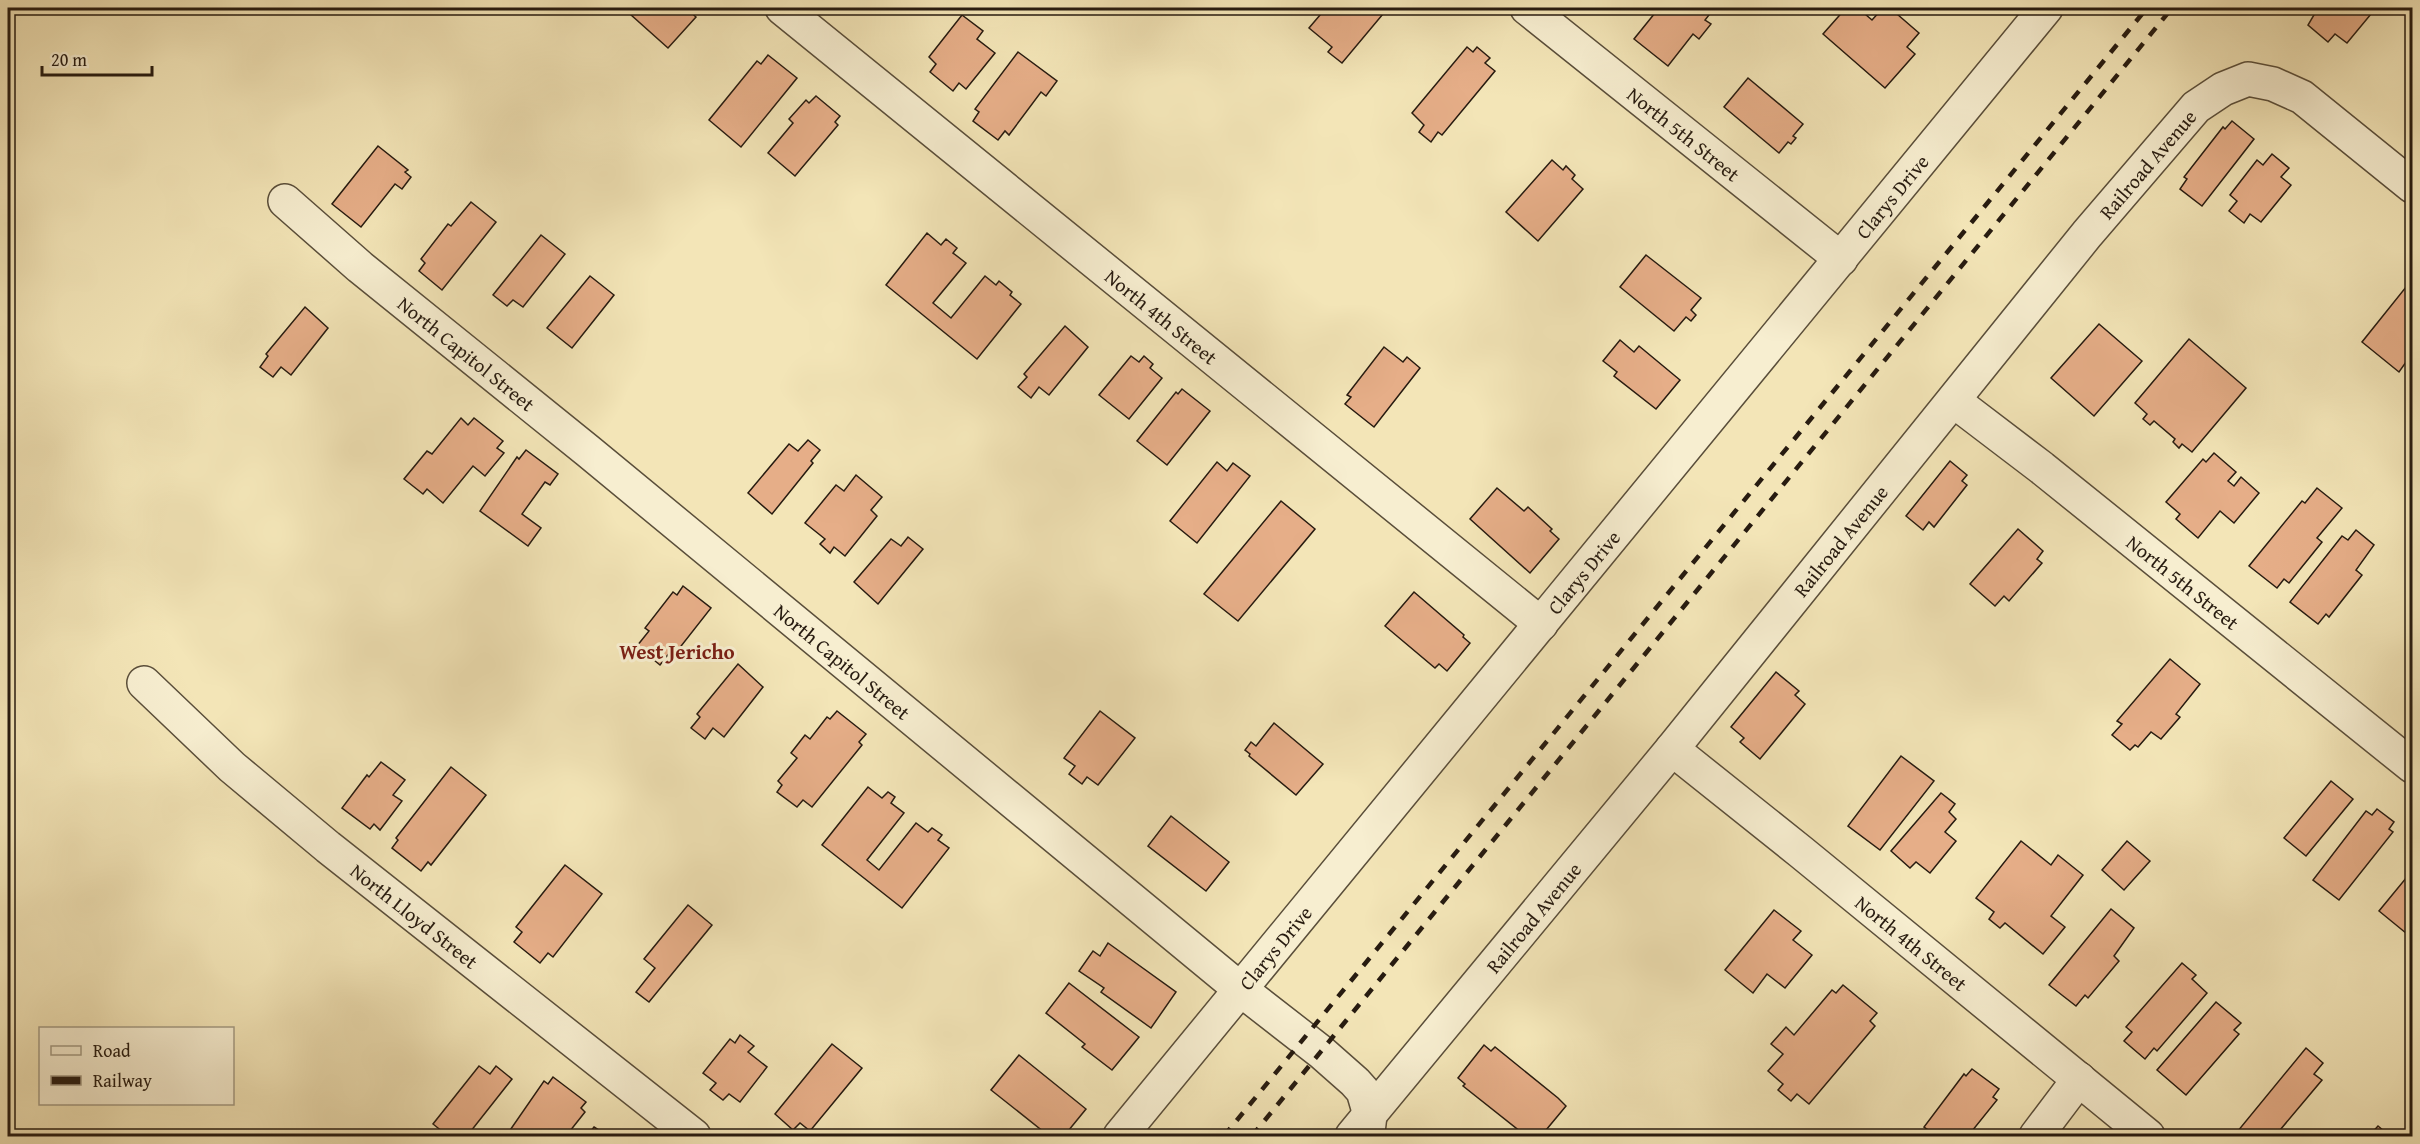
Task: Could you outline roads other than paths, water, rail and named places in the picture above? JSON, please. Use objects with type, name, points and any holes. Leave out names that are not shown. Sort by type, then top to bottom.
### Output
[{"type":"street","name":"North 4th Street","points":[[782,8],[1541,624]]},
{"type":"street","name":"North 5th Street","points":[[1527,8],[1841,259]]},
{"type":"street","name":"Clarys Drive","points":[[1120,1137],[2046,8]]},
{"type":"street","name":"Railroad Avenue","points":[[1363,1129],[2087,234],[2196,107],[2223,88],[2248,80],[2273,84],[2302,97],[2412,186]]},
{"type":"street","name":"North Capitol Street","points":[[285,201],[360,267],[597,458],[1240,989],[1321,1052],[1363,1091],[1363,1129]]},
{"type":"street","name":"North 5th Street","points":[[1954,401],[2042,468],[2412,766]]},
{"type":"street","name":"North Lloyd Street","points":[[144,683],[232,767],[328,847],[694,1137]]},
{"type":"street","name":"North 4th Street","points":[[1672,749],[2148,1137]]},
{"type":"street","points":[[2036,1137],[2079,1079]]},
{"type":"railway","points":[[1224,1136],[2147,8]]},
{"type":"railway","points":[[1252,1136],[2172,8]]},
{"type":"district","name":"West Jericho","points":[[677,651]]}]
